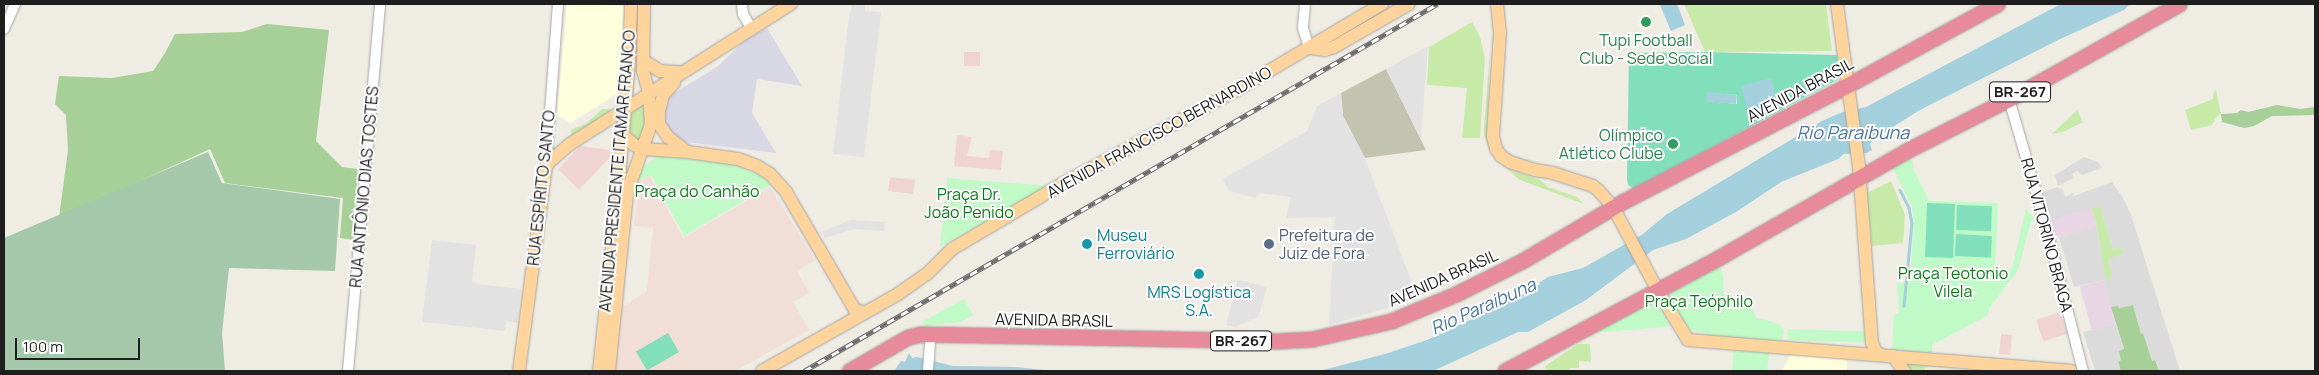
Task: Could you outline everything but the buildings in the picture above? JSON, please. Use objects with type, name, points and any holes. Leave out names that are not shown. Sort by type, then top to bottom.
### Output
[{"type":"highway","name":"AVENIDA BRASIL","points":[[848,371],[908,337],[1275,341],[1312,339],[1391,321],[1456,294],[1617,214],[1997,4]]},
{"type":"highway","name":"BR-267","points":[[1505,371],[1656,287],[1840,191],[1859,172],[2009,99],[2179,4]]},
{"type":"main road","name":"AVENIDA PRESIDENTE ITAMAR FRANCO","points":[[607,338],[629,62],[631,4]]},
{"type":"main road","name":"AVENIDA PRESIDENTE ITAMAR FRANCO","points":[[607,338],[627,193],[651,124],[649,93],[643,71],[644,4]]},
{"type":"main road","points":[[546,167],[561,151],[624,109],[791,4]]},
{"type":"main road","name":"AVENIDA FRANCISCO BERNARDINO","points":[[766,370],[863,312],[898,294],[927,274],[952,250],[1062,184],[1309,48],[1382,4]]},
{"type":"main road","points":[[1309,48],[1324,50],[1334,47],[1409,4]]},
{"type":"main road","points":[[1497,4],[1500,33],[1493,136],[1496,149],[1501,156],[1510,162],[1593,186],[1617,214],[1656,287],[1688,340],[2070,371]]},
{"type":"main road","points":[[1837,4],[1859,172],[1873,346],[1904,371]]},
{"type":"main road","points":[[643,60],[660,71],[684,72]]},
{"type":"main road","points":[[684,72],[663,95],[659,111],[659,124],[662,131],[674,143],[688,152]]},
{"type":"main road","points":[[623,135],[634,145],[643,149],[688,152],[738,160],[757,166],[779,182],[855,310],[863,312]]},
{"type":"main road","name":"RUA ESPÍRITO SANTO","points":[[519,371],[546,167]]},
{"type":"main road","points":[[1861,354],[1871,334]]},
{"type":"main road","points":[[599,371],[607,338]]},
{"type":"main road","points":[[607,338],[609,371]]},
{"type":"street","points":[[4,28],[15,4]]},
{"type":"street","name":"RUA ANTÔNIO DIAS TOSTES","points":[[348,371],[380,4]]},
{"type":"street","name":"RUA ESPÍRITO SANTO","points":[[546,167],[558,4]]},
{"type":"street","points":[[742,4],[743,14],[752,28]]},
{"type":"street","points":[[1305,4],[1303,28],[1309,48]]},
{"type":"street","name":"RUA VITORINO BRAGA","points":[[2009,99],[2083,371]]},
{"type":"street","points":[[928,371],[932,338]]},
{"type":"street","points":[[2070,371],[2079,359]]},
{"type":"shaded area","points":[[567,4],[625,6],[621,91],[571,123],[557,115]]},
{"type":"shaded area","points":[[852,4],[865,4],[865,11],[881,12],[864,157],[833,154]]},
{"type":"shaded area","points":[[767,28],[802,86],[757,79],[752,113],[776,153],[678,141],[665,123],[663,108],[669,96],[717,67],[745,40]]},
{"type":"shaded area","points":[[1428,46],[1421,139],[1386,69]]},
{"type":"shaded area","points":[[964,52],[980,52],[980,66],[964,66]]},
{"type":"shaded area","points":[[1386,69],[1426,150],[1365,158],[1343,116],[1341,93]]},
{"type":"shaded area","points":[[1341,93],[1343,116],[1365,158],[1418,299],[1329,325],[1335,217],[1286,218],[1291,197],[1258,193],[1256,198],[1229,191],[1223,179],[1307,131],[1317,106]]},
{"type":"shaded area","points":[[957,135],[972,137],[967,156],[989,158],[990,150],[1003,151],[1001,170],[954,166]]},
{"type":"shaded area","points":[[580,146],[610,150],[613,154],[579,190],[558,169]]},
{"type":"shaded area","points":[[208,152],[222,183],[340,199],[335,271],[229,268],[222,333],[225,371],[4,371],[4,238]]},
{"type":"shaded area","points":[[2084,157],[2098,162],[2102,168],[2082,175],[2077,171],[2072,174],[2074,178],[2058,186],[2059,189],[2062,188],[2065,197],[2073,193],[2074,196],[2112,182],[2123,198],[2130,212],[2180,371],[2159,371],[2155,360],[2152,361],[2143,334],[2141,334],[2133,305],[2119,308],[2118,306],[2111,307],[2104,280],[2074,287],[2059,237],[2097,226],[2106,279],[2112,278],[2108,259],[2113,250],[2100,206],[2052,220],[2042,192],[2058,187],[2055,175]]},
{"type":"shaded area","points":[[650,176],[683,238],[770,187],[815,260],[797,271],[809,293],[793,302],[809,330],[735,371],[614,371],[621,308],[647,291],[653,228],[634,226],[638,195],[632,185]]},
{"type":"shaded area","points":[[890,177],[915,180],[913,194],[888,191]]},
{"type":"shaded area","points":[[2092,208],[2097,226],[2057,238],[2052,220]]},
{"type":"shaded area","points":[[851,220],[885,222],[884,231],[854,229],[825,238],[821,232]]},
{"type":"shaded area","points":[[432,240],[476,245],[472,283],[521,289],[517,323],[506,321],[505,331],[422,322]]},
{"type":"shaded area","points":[[1238,280],[1267,287],[1258,317],[1235,327],[1226,325]]},
{"type":"shaded area","points":[[2104,280],[2116,324],[2092,331],[2080,286]]},
{"type":"shaded area","points":[[2060,312],[2067,334],[2043,342],[2036,320]]},
{"type":"shaded area","points":[[2116,324],[2124,350],[2121,360],[2118,362],[2121,371],[2095,371],[2083,332]]},
{"type":"shaded area","points":[[2001,334],[2012,335],[2010,355],[1999,354]]},
{"type":"shaded area","points":[[1791,353],[1847,357],[1847,371],[1782,371]]},
{"type":"green space","points":[[1684,4],[1826,4],[1832,51],[1705,52]]},
{"type":"green space","points":[[1472,22],[1480,37],[1485,58],[1480,138],[1462,138],[1467,88],[1427,85],[1429,47]]},
{"type":"green space","points":[[267,24],[329,30],[316,141],[342,167],[358,169],[353,240],[340,238],[343,198],[225,183],[210,149],[59,218],[68,150],[66,115],[55,104],[59,76],[112,78],[153,71],[175,34],[242,32]]},
{"type":"green space","points":[[1490,52],[1487,135],[1489,148],[1484,135],[1484,127]]},
{"type":"green space","name":"Olímpico Atlético Clube","points":[[1705,52],[1837,55],[1839,79],[1634,189],[1628,185],[1627,179],[1629,53]],"holes":[[[1707,93],[1737,95],[1737,104],[1707,101]]]},
{"type":"green space","points":[[2216,90],[2221,114],[2218,115],[2212,125],[2191,130],[2185,110],[2213,99],[2214,91]]},
{"type":"green space","points":[[644,104],[644,129],[639,140],[635,140],[629,130],[629,117],[633,111]]},
{"type":"green space","points":[[2277,105],[2300,109],[2315,107],[2315,115],[2272,116],[2254,126],[2244,128],[2222,122],[2221,114],[2237,113],[2241,110],[2248,112]]},
{"type":"green space","points":[[602,109],[609,109],[610,112],[571,136],[571,130],[587,123]]},
{"type":"green space","points":[[2077,110],[2083,122],[2063,132],[2052,134]]},
{"type":"green space","name":"Praça Teotonio Vilela","points":[[1911,154],[1914,170],[1929,201],[1998,203],[1995,270],[1999,273],[2006,273],[2012,268],[2026,209],[2035,219],[2031,221],[2018,270],[1990,307],[1988,315],[1932,345],[1932,354],[1892,351],[1894,315],[1899,313],[1897,283],[1910,282],[1914,223],[1912,207],[1891,164]]},
{"type":"green space","name":"Praça do Canhão","points":[[660,155],[714,160],[733,165],[760,175],[771,185],[684,236],[651,175],[632,184],[644,166]]},
{"type":"green space","points":[[1506,168],[1540,180],[1548,187],[1577,197],[1584,204],[1520,180]]},
{"type":"green space","name":"Praça Dr. João Penido","points":[[947,178],[1049,186],[940,247]]},
{"type":"green space","points":[[1891,181],[1905,215],[1903,243],[1872,246],[1867,193]]},
{"type":"green space","points":[[1927,203],[1955,204],[1953,258],[1925,257]]},
{"type":"green space","points":[[1957,205],[1992,206],[1991,231],[1956,230]]},
{"type":"green space","points":[[2100,206],[2113,250],[2121,247],[2123,254],[2108,259],[2112,278],[2106,280],[2092,208]]},
{"type":"green space","points":[[1956,234],[1992,236],[1991,258],[1955,256]]},
{"type":"green space","name":"Praça Teóphilo","points":[[1718,262],[1723,275],[1724,295],[1738,303],[1751,306],[1757,318],[1774,322],[1781,326],[1784,331],[1781,345],[1720,337],[1691,330],[1679,317],[1667,290]]},
{"type":"green space","points":[[964,299],[973,315],[966,319],[960,322],[925,326],[922,322]]},
{"type":"green space","points":[[1656,299],[1669,323],[1667,327],[1588,333]]},
{"type":"green space","points":[[2133,305],[2141,334],[2143,333],[2152,361],[2155,360],[2159,371],[2121,371],[2118,362],[2121,360],[2119,351],[2124,349],[2111,307],[2118,306],[2119,308]]},
{"type":"green space","points":[[1788,329],[1870,332],[1870,343],[1788,340]]},
{"type":"green space","points":[[668,333],[679,352],[647,371],[636,352]]},
{"type":"green space","points":[[1578,344],[1590,344],[1591,362],[1579,361],[1579,368],[1570,368],[1569,371],[1549,371],[1545,368],[1545,366]]},
{"type":"green space","points":[[1734,349],[1769,352],[1767,371],[1732,371]]},
{"type":"green space","points":[[1905,363],[1927,364],[1924,371],[1908,371]]},
{"type":"water","points":[[1677,4],[1685,25],[1671,31],[1660,5]]},
{"type":"water","name":"Rio Paraibuna","points":[[2061,4],[2130,4],[2124,10],[2058,40],[1918,111],[1874,139],[1870,144],[1872,150],[1866,153],[1844,154],[1838,159],[1781,182],[1736,212],[1686,239],[1653,250],[1586,300],[1528,332],[1518,332],[1433,371],[1319,371],[1385,354],[1427,340],[1513,300],[1548,277],[1583,268],[1643,234],[1667,214],[1822,121],[1840,113],[1866,107]]},
{"type":"water","points":[[1771,78],[1777,101],[1747,109],[1741,86]]},
{"type":"water","points":[[1707,92],[1737,95],[1736,104],[1706,101]]},
{"type":"water","points":[[909,353],[912,358],[917,357],[953,366],[1016,367],[1054,371],[894,371],[901,361],[905,362]]},
{"type":"waterway","points":[[1900,190],[1909,208],[1912,223],[1904,306]]},
{"type":"railway","points":[[804,371],[1437,4]]},
{"type":"place","name":"Tupi Football Club - Sede Social","points":[[1646,22]]},
{"type":"place","name":"Olímpico Atlético Clube","points":[[1673,144]]},
{"type":"place","name":"Museu Ferroviário","points":[[1087,244]]},
{"type":"place","name":"Prefeitura de Juiz de Fora","points":[[1269,244]]},
{"type":"place","name":"MRS Logística S.A.","points":[[1199,274]]}]
